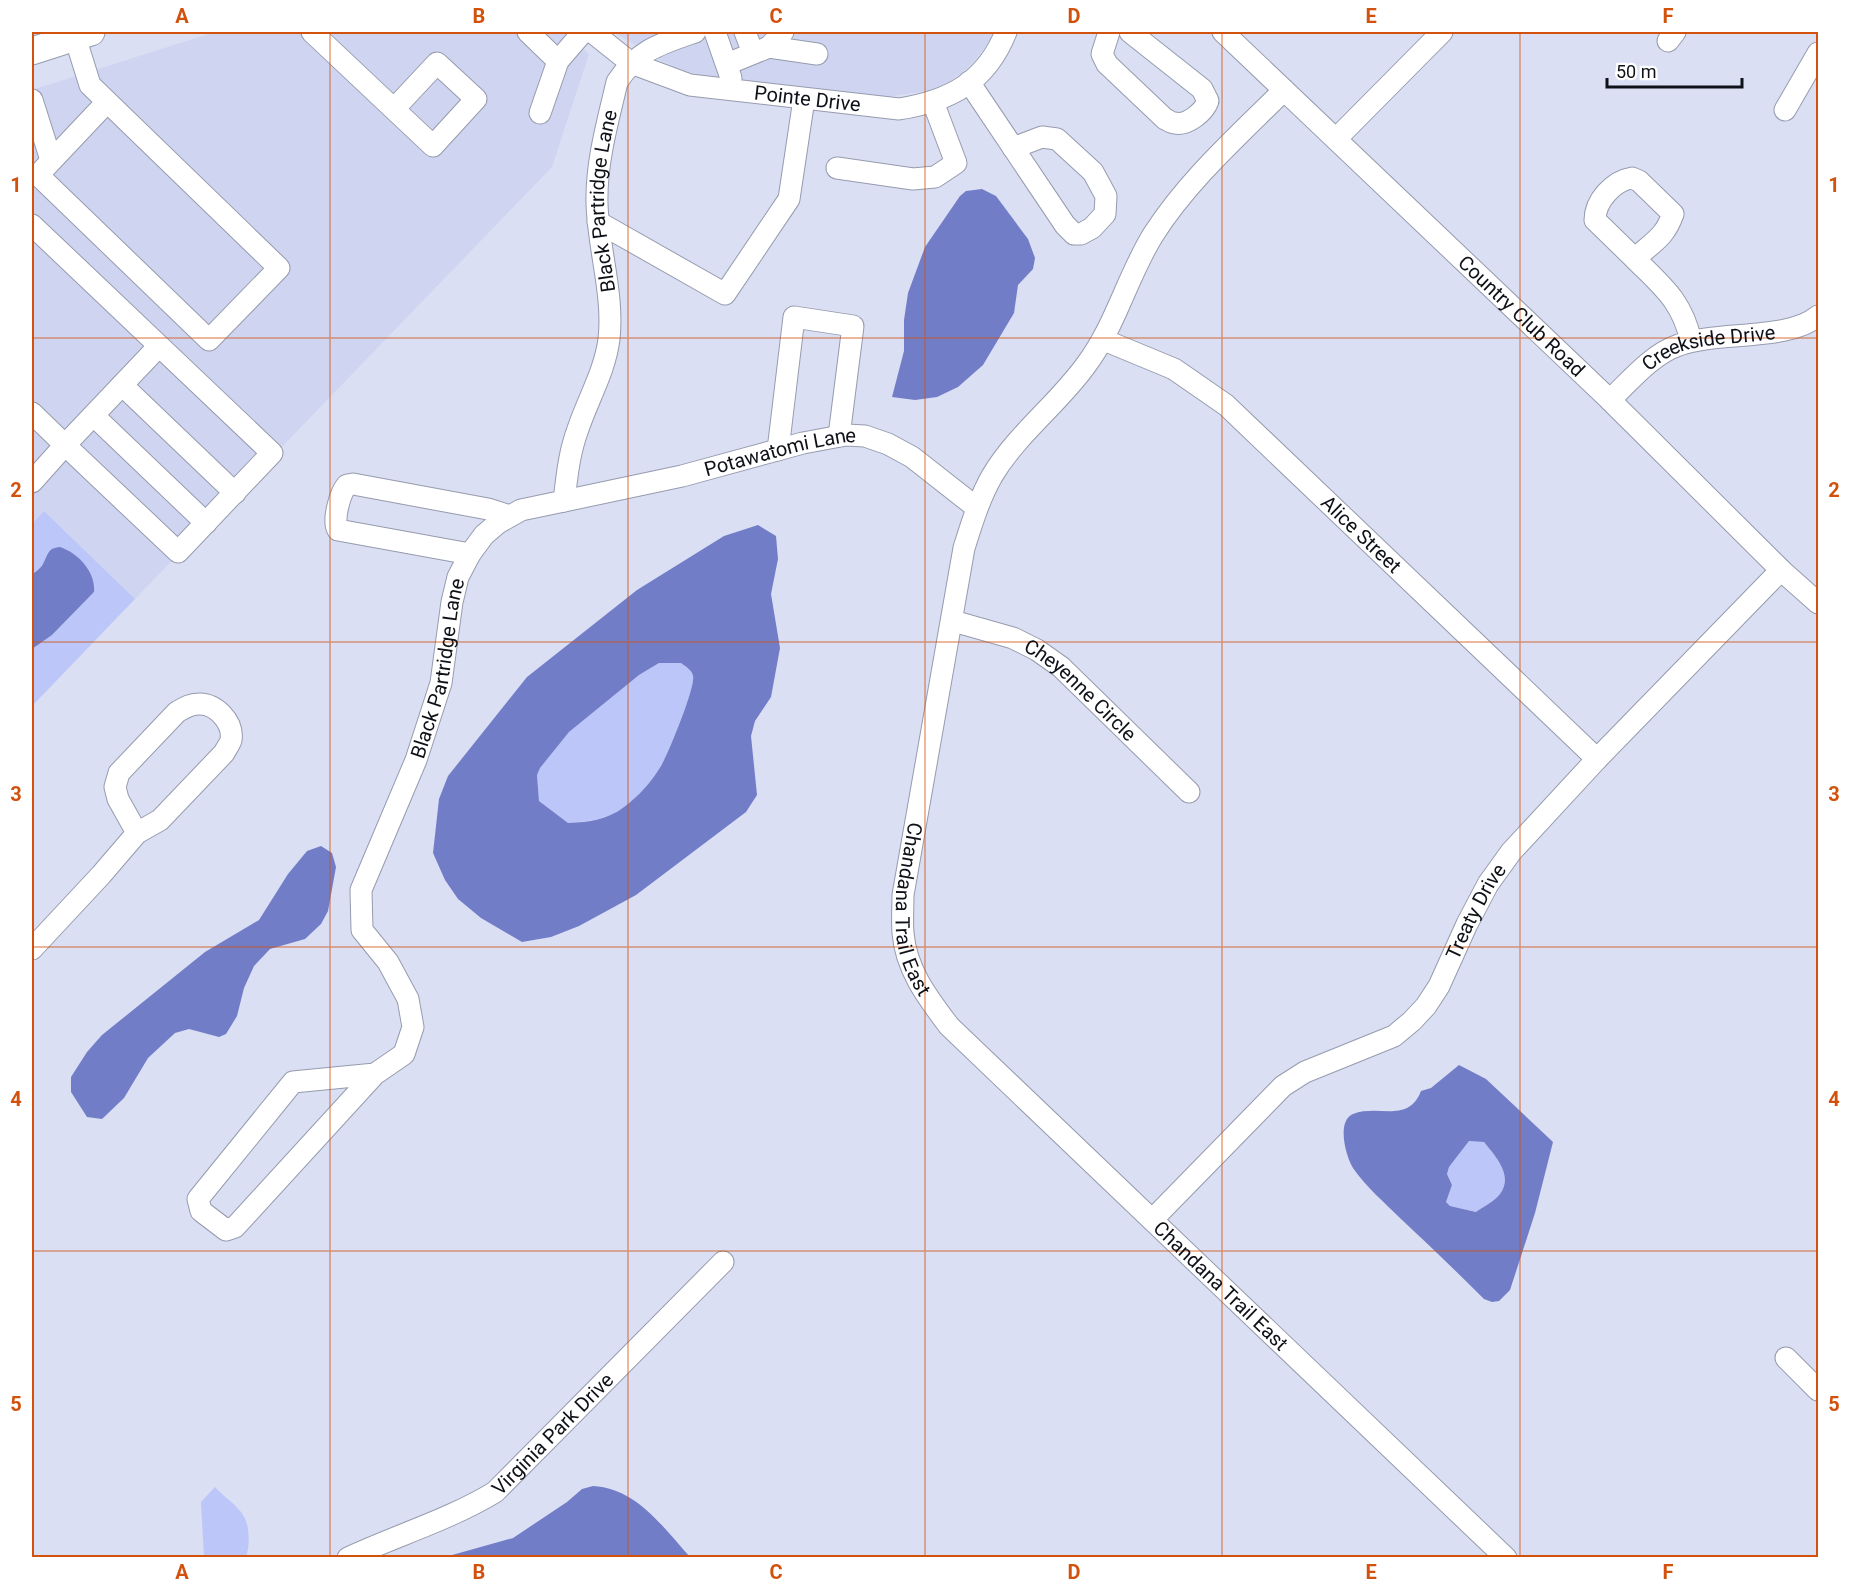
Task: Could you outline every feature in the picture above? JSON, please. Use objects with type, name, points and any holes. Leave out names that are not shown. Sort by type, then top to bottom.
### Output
[{"type":"street","points":[[312,32],[394,109]]},
{"type":"street","points":[[528,32],[558,61]]},
{"type":"street","points":[[540,113],[558,61],[583,32]]},
{"type":"street","name":"Pointe Drive","points":[[592,32],[631,63],[690,85],[899,109],[946,98],[969,82],[993,59],[1006,32]]},
{"type":"street","points":[[631,63],[652,47],[694,32]]},
{"type":"street","points":[[715,32],[734,91]]},
{"type":"street","points":[[745,32],[768,44],[817,54]]},
{"type":"street","points":[[1109,32],[1102,54],[1107,64],[1165,119],[1175,124],[1187,121],[1205,110],[1208,101],[1202,88],[1130,32]]},
{"type":"street","points":[[1336,139],[1442,32]]},
{"type":"street","name":"Country Club Road","points":[[1237,36],[1284,90],[1610,400],[1781,570],[1818,603]]},
{"type":"street","points":[[59,39],[90,85],[279,268],[209,340],[38,175],[107,102]]},
{"type":"street","points":[[727,64],[768,44]]},
{"type":"street","points":[[1785,110],[1818,53]]},
{"type":"street","name":"Black Partridge Lane","points":[[375,1074],[293,1082],[198,1198],[201,1211],[226,1230],[235,1227],[375,1074],[404,1054],[413,1027],[408,999],[388,962],[362,930],[361,890],[420,749],[441,684],[452,602],[458,577],[470,554],[484,535],[510,516],[521,510],[564,501],[569,455],[603,366],[609,342],[610,321],[598,222],[598,170],[617,82],[631,63]]},
{"type":"street","points":[[969,82],[1013,148],[1065,225],[1074,234],[1081,234],[1092,228],[1105,214],[1106,196],[1093,172],[1057,138],[1042,136],[1013,148]]},
{"type":"street","name":"Chandana Trail East","points":[[1284,90],[1206,168],[1170,209],[1151,238],[1104,340],[1065,391],[1011,450],[993,476],[977,508],[964,548],[903,895],[903,934],[915,978],[949,1026],[1506,1557]]},
{"type":"street","points":[[598,222],[725,294],[789,199],[804,99]]},
{"type":"street","points":[[32,100],[51,160]]},
{"type":"street","points":[[837,168],[913,179],[935,177],[956,163],[933,102]]},
{"type":"street","points":[[32,225],[272,453],[177,552],[32,413]]},
{"type":"street","points":[[1635,259],[1675,300],[1683,315],[1691,341]]},
{"type":"street","name":"Creekside Drive","points":[[1610,400],[1662,353],[1676,345],[1691,341],[1786,330],[1805,325],[1818,316]]},
{"type":"street","points":[[778,450],[794,317],[853,326],[839,436]]},
{"type":"street","name":"Alice Street","points":[[1104,340],[1174,369],[1226,405],[1597,759]]},
{"type":"street","points":[[32,482],[159,346]]},
{"type":"street","points":[[122,385],[235,493]]},
{"type":"street","points":[[94,416],[206,523]]},
{"type":"street","name":"Potawatomi Lane","points":[[564,501],[682,476],[839,436],[865,436],[888,444],[912,457],[977,508]]},
{"type":"street","points":[[470,554],[338,530],[335,524],[343,490],[347,485],[353,484],[510,516]]},
{"type":"street","name":"Treaty Drive","points":[[1153,1219],[1282,1086],[1305,1072],[1394,1036],[1412,1022],[1439,986],[1488,884],[1511,852],[1597,759],[1781,570]]},
{"type":"street","name":"Cheyenne Circle","points":[[952,621],[1012,638],[1037,650],[1061,668],[1189,792]]},
{"type":"street","points":[[32,949],[137,833],[160,820],[224,753],[231,739],[229,724],[210,706],[200,703],[188,705],[177,712],[119,773],[115,787],[116,793],[137,833]]},
{"type":"street","name":"Virginia Park Drive","points":[[348,1557],[463,1510],[495,1492],[723,1262]]},
{"type":"street","points":[[1786,1358],[1818,1390]]},
{"type":"shaded area","points":[[215,32],[564,32],[589,54],[552,167],[135,599],[44,511],[32,524],[32,90]]},
{"type":"shaded area","points":[[614,32],[994,32],[976,59],[963,72],[945,84],[927,91],[885,97],[702,76],[654,57]]},
{"type":"shaded area","points":[[982,189],[996,196],[1028,239],[1035,258],[1033,269],[1018,285],[1014,313],[983,365],[958,387],[937,397],[915,400],[892,397],[904,351],[904,320],[908,293],[925,247],[960,196],[966,191]]},
{"type":"shaded area","points":[[44,511],[135,599],[32,706],[32,649],[52,635],[94,592],[86,568],[68,550],[48,552],[43,565],[32,575],[32,524]]},
{"type":"shaded area","points":[[758,525],[776,536],[778,559],[771,594],[780,648],[771,697],[755,721],[751,736],[757,795],[746,812],[636,895],[579,926],[551,937],[522,942],[481,918],[458,899],[445,880],[433,853],[439,799],[448,776],[527,677],[637,590],[724,536]],"holes":[[[659,663],[681,663],[693,676],[690,693],[665,759],[654,777],[640,793],[611,815],[598,820],[576,823],[568,823],[539,801],[537,775],[540,768],[569,732],[639,675]]]},
{"type":"shaded area","points":[[60,547],[73,554],[84,564],[92,577],[94,592],[52,635],[32,649],[32,575],[42,565],[50,550]]},
{"type":"shaded area","points":[[659,663],[681,663],[690,670],[693,676],[686,706],[661,766],[640,793],[618,811],[598,819],[568,823],[539,801],[537,775],[540,768],[569,732],[639,675]]},
{"type":"shaded area","points":[[321,846],[332,853],[336,867],[328,911],[321,924],[305,939],[270,949],[254,966],[244,988],[237,1016],[226,1034],[219,1037],[189,1029],[175,1033],[148,1058],[124,1098],[102,1119],[87,1117],[71,1092],[71,1077],[87,1052],[102,1035],[205,952],[259,920],[288,874],[307,851]]},
{"type":"shaded area","points":[[1459,1065],[1486,1079],[1553,1142],[1535,1213],[1510,1290],[1499,1301],[1492,1302],[1484,1299],[1370,1188],[1353,1168],[1348,1156],[1344,1131],[1348,1118],[1363,1111],[1401,1110],[1409,1107],[1421,1091],[1431,1088]],"holes":[[[1469,1141],[1484,1142],[1501,1166],[1504,1173],[1504,1187],[1495,1199],[1476,1212],[1450,1206],[1446,1202],[1452,1185],[1447,1174],[1449,1167]]]},
{"type":"shaded area","points":[[1469,1141],[1484,1142],[1501,1166],[1505,1180],[1498,1197],[1477,1212],[1450,1206],[1446,1202],[1452,1185],[1447,1174],[1449,1167]]},
{"type":"shaded area","points":[[593,1486],[608,1488],[635,1501],[659,1522],[690,1557],[445,1557],[513,1538],[567,1502],[582,1489]]},
{"type":"shaded area","points":[[215,1487],[245,1519],[249,1536],[246,1557],[204,1557],[201,1502]]}]
